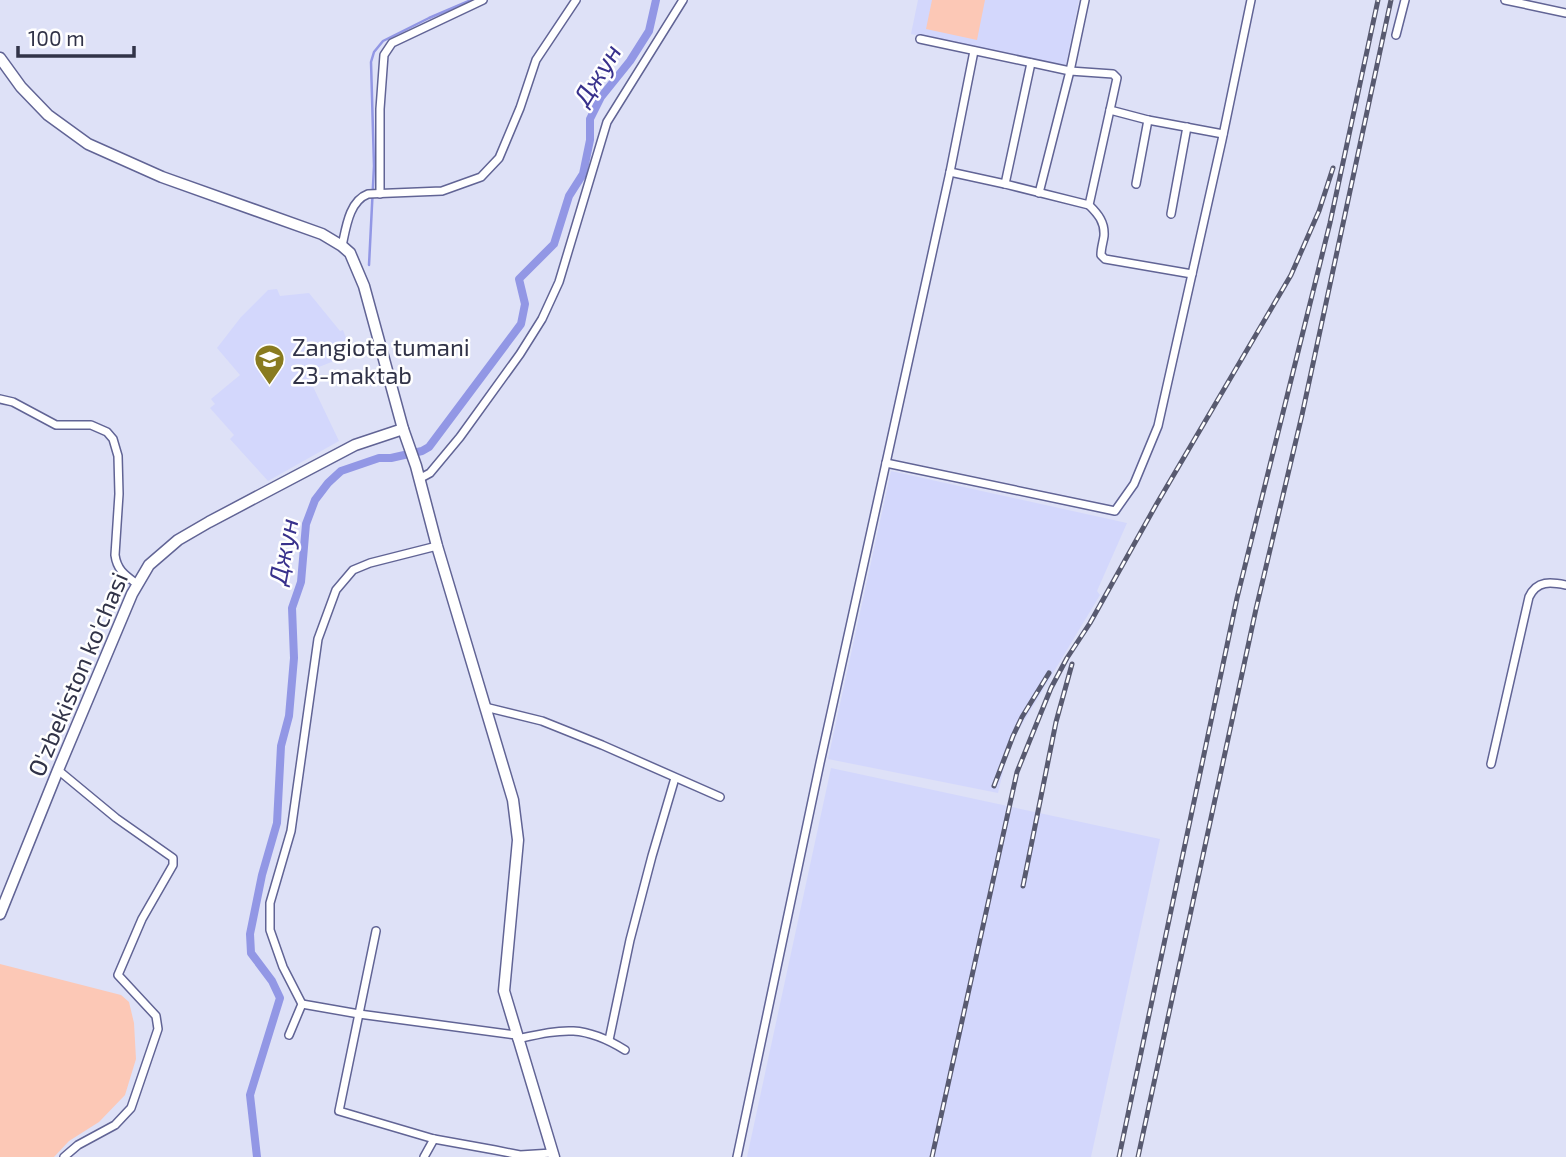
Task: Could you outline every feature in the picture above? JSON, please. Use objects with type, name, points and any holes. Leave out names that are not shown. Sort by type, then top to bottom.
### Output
[{"type":"main road","points":[[0,58],[21,87],[48,115],[88,144],[162,177],[322,234],[350,253],[364,286],[403,429],[513,800],[518,840],[504,991],[553,1155]]},
{"type":"main road","name":"O'zbekiston ko'chasi","points":[[0,914],[137,584],[153,561],[165,549],[188,534],[339,453],[403,429]]},
{"type":"street","points":[[374,194],[384,55],[392,43],[483,0]]},
{"type":"street","points":[[342,246],[348,217],[362,196],[442,191],[481,177],[499,158],[536,60],[576,0]]},
{"type":"street","points":[[419,479],[430,474],[460,437],[542,319],[559,282],[607,122],[683,0]]},
{"type":"street","points":[[1039,193],[1085,0]]},
{"type":"street","points":[[887,463],[1115,511],[1134,484],[1158,426],[1251,0]]},
{"type":"street","points":[[1396,35],[1405,0]]},
{"type":"street","points":[[1505,0],[1566,13]]},
{"type":"street","points":[[920,39],[1070,71],[1116,75],[1089,205]]},
{"type":"street","points":[[737,1157],[974,51]]},
{"type":"street","points":[[1005,184],[1031,63]]},
{"type":"street","points":[[1110,110],[1223,134]]},
{"type":"street","points":[[1136,184],[1148,120]]},
{"type":"street","points":[[1171,214],[1186,127]]},
{"type":"street","points":[[950,172],[1089,205],[1103,222],[1101,255],[1105,259],[1192,274]]},
{"type":"street","points":[[0,399],[13,402],[56,425],[91,425],[107,432],[113,439],[118,456],[119,494],[116,563],[122,573],[137,584]]},
{"type":"street","points":[[289,1035],[302,1004],[283,967],[270,930],[270,903],[291,831],[318,639],[336,590],[353,570],[437,546]]},
{"type":"street","points":[[1491,764],[1532,589],[1540,584],[1566,585]]},
{"type":"street","points":[[485,707],[542,721],[720,797]]},
{"type":"street","points":[[58,770],[116,818],[173,858],[173,864],[142,919],[118,975],[156,1016],[158,1030],[131,1108],[116,1125],[78,1145],[64,1157]]},
{"type":"street","points":[[609,1040],[630,940],[676,778]]},
{"type":"street","points":[[376,931],[338,1111],[434,1139],[520,1155],[553,1155]]},
{"type":"street","points":[[302,1004],[517,1037],[566,1029],[583,1031],[609,1040],[625,1050]]},
{"type":"street","points":[[424,1157],[434,1139]]},
{"type":"shaded area","points":[[918,0],[1079,0],[1066,65],[911,34]]},
{"type":"shaded area","points":[[932,0],[985,0],[977,40],[926,29]]},
{"type":"shaded area","name":"Zangiota tumani 23-maktab","points":[[277,289],[280,296],[309,293],[340,331],[343,330],[352,354],[306,372],[339,441],[268,481],[230,439],[234,435],[210,408],[215,404],[211,399],[240,375],[217,348],[241,317],[268,290]]},
{"type":"shaded area","points":[[891,471],[1127,523],[1097,591],[1100,595],[1009,746],[998,793],[828,759]]},
{"type":"shaded area","points":[[831,768],[1160,839],[1091,1157],[747,1157]]},
{"type":"shaded area","points":[[0,964],[121,995],[129,1002],[134,1023],[136,1059],[125,1095],[99,1122],[69,1141],[54,1157],[0,1157]]},
{"type":"waterway","points":[[369,265],[374,166],[371,62],[374,52],[383,41],[471,0]]},
{"type":"waterway","name":"Джун","points":[[257,1157],[250,1095],[280,998],[272,981],[251,953],[250,934],[262,875],[277,823],[281,746],[289,716],[294,658],[292,608],[301,582],[306,524],[315,500],[341,471],[379,458],[391,458],[429,447],[521,324],[525,304],[519,279],[554,244],[569,196],[583,174],[590,140],[590,119],[601,97],[630,61],[649,31],[656,0]]},
{"type":"railway","points":[[1119,1157],[1237,598],[1330,223],[1378,0]]},
{"type":"railway","points":[[1138,1157],[1391,0]]},
{"type":"railway","points":[[932,1157],[1017,772],[1051,688],[1291,275],[1319,211],[1333,168]]},
{"type":"railway","points":[[1023,886],[1056,722],[1072,664]]},
{"type":"railway","points":[[994,786],[1022,717],[1049,673]]},
{"type":"place","name":"Zangiota tumani 23-maktab","points":[[269,387]]}]
